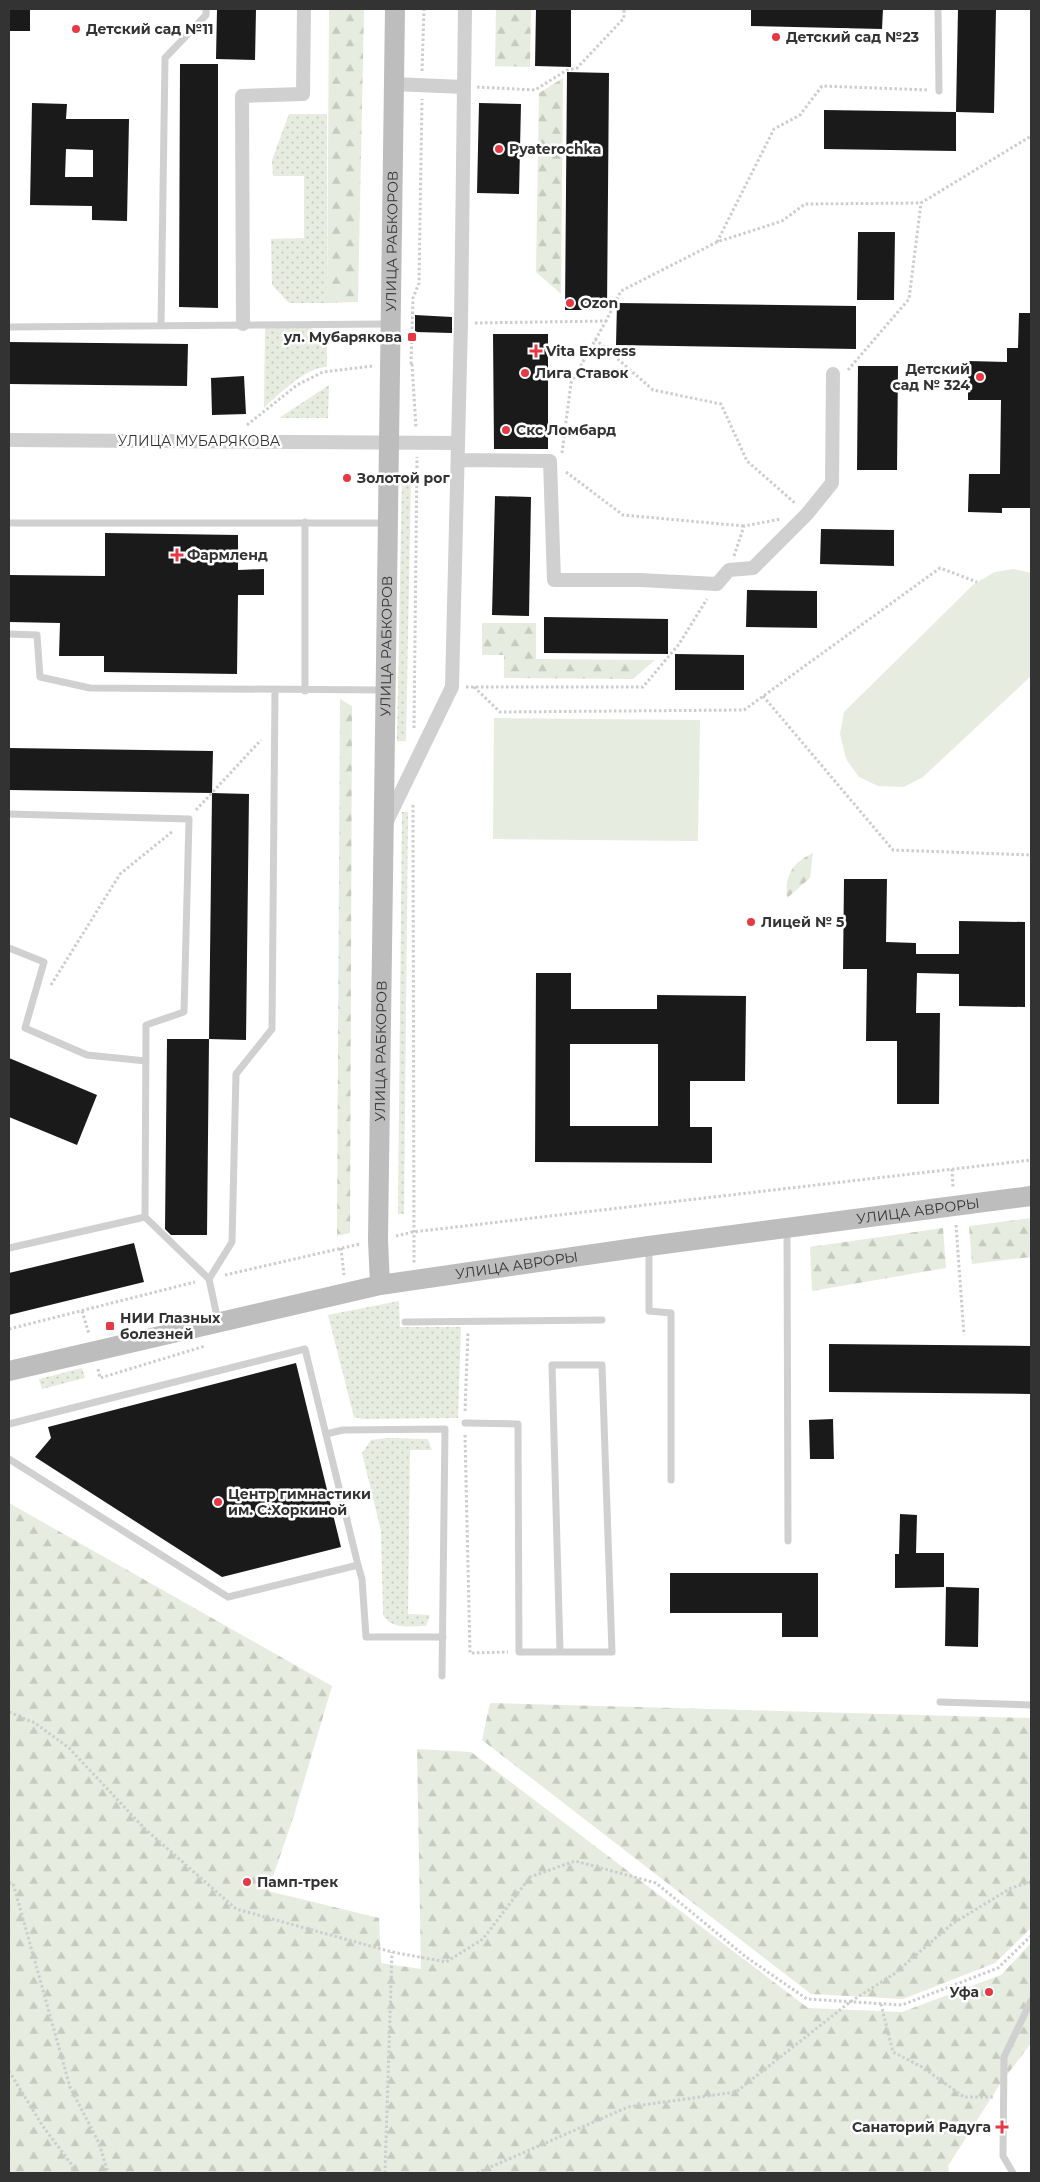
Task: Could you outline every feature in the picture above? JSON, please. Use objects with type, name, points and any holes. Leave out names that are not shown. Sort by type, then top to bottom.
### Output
[{"type":"street","points":[[243,324],[242,96],[303,94],[304,9]]},
{"type":"street","name":"УЛИЦА РАБКОРОВ","points":[[380,1285],[378,1240],[395,9]]},
{"type":"street","points":[[384,829],[452,687],[461,323],[465,9]]},
{"type":"street","points":[[394,84],[464,87]]},
{"type":"street","points":[[458,460],[550,461],[555,467],[554,580],[658,580],[717,584],[729,570],[753,568],[807,514],[832,483],[833,374]]},
{"type":"street","name":"УЛИЦА МУБАРЯКОВА","points":[[9,440],[389,441],[458,443]]},
{"type":"street","name":"УЛИЦА АВРОРЫ","points":[[9,1371],[218,1321],[380,1285],[649,1246],[1031,1196]]},
{"type":"lane","points":[[161,325],[165,58],[206,15],[206,9]]},
{"type":"lane","points":[[938,9],[939,91]]},
{"type":"lane","points":[[9,327],[391,324]]},
{"type":"lane","points":[[304,522],[305,691]]},
{"type":"lane","points":[[9,523],[388,523]]},
{"type":"lane","points":[[9,634],[38,635],[40,677],[90,688],[305,691],[386,690]]},
{"type":"lane","points":[[209,1279],[232,1242],[236,1074],[272,1029],[276,690]]},
{"type":"lane","points":[[9,814],[188,819],[184,1012],[146,1025],[145,1217],[209,1279],[218,1321]]},
{"type":"lane","points":[[9,948],[44,962],[25,1028],[87,1055],[146,1061]]},
{"type":"lane","points":[[9,1248],[145,1217]]},
{"type":"lane","points":[[787,1228],[788,1541]]},
{"type":"lane","points":[[649,1246],[649,1311],[671,1313],[670,1480]]},
{"type":"lane","points":[[405,1322],[602,1320]]},
{"type":"lane","points":[[9,1424],[305,1349],[362,1580],[366,1637],[443,1637]]},
{"type":"lane","points":[[465,1424],[518,1424],[519,1652],[560,1652],[612,1652],[602,1365],[552,1365],[560,1652]]},
{"type":"lane","points":[[326,1434],[343,1430],[445,1429],[442,1676]]},
{"type":"lane","points":[[9,1459],[228,1597],[358,1565]]},
{"type":"lane","points":[[940,1702],[1031,1705]]},
{"type":"lane","points":[[1013,2173],[1003,2156],[1004,2058],[1031,2001]]},
{"type":"path","points":[[414,729],[417,442],[412,364],[413,298],[419,283],[424,9]]},
{"type":"path","points":[[464,87],[535,90],[567,70],[577,68],[624,18],[624,9]]},
{"type":"path","points":[[717,242],[774,129],[800,116],[822,86],[939,91]]},
{"type":"path","points":[[807,514],[744,526],[623,515],[555,467],[571,383],[621,291],[717,242],[782,221],[804,204],[921,203],[1031,136]]},
{"type":"path","points":[[847,380],[847,370],[909,299],[921,203]]},
{"type":"path","points":[[461,323],[606,321]]},
{"type":"path","points":[[595,339],[653,390],[721,404],[747,461],[807,514]]},
{"type":"path","points":[[240,425],[249,425],[297,384],[323,372],[390,364],[412,364]]},
{"type":"path","points":[[729,570],[744,526]]},
{"type":"path","points":[[474,687],[500,712],[744,710],[940,568],[977,582]]},
{"type":"path","points":[[452,687],[644,687],[678,644],[717,584]]},
{"type":"path","points":[[763,696],[893,850],[1031,855]]},
{"type":"path","points":[[50,987],[120,874],[188,819],[261,741],[262,733]]},
{"type":"path","points":[[413,795],[414,1280]]},
{"type":"path","points":[[378,1240],[413,1232],[1031,1160]]},
{"type":"path","points":[[952,1169],[964,1334]]},
{"type":"path","points":[[468,1322],[465,1424],[470,1652],[519,1652]]},
{"type":"path","points":[[9,1712],[35,1723],[69,1748],[144,1828],[236,1909],[392,1952],[446,1962],[483,1939],[530,1877],[575,1861],[656,1883],[746,1956],[807,1999],[902,2005],[998,1968],[1031,1936]]},
{"type":"path","points":[[477,2173],[628,2107],[736,2092],[850,2002],[894,1974],[952,1924],[1011,1888],[1031,1882]]},
{"type":"path","points":[[9,1883],[13,1884],[70,2087],[99,2143],[108,2173]]},
{"type":"path","points":[[386,2173],[392,1952]]},
{"type":"path","points":[[881,2004],[893,2052],[922,2067],[964,2097],[1004,2097]]},
{"type":"path","points":[[9,2071],[42,2125],[71,2164],[74,2173]]},
{"type":"green space","points":[[329,9],[364,9],[358,302],[327,303]]},
{"type":"green space","points":[[496,9],[531,9],[530,67],[495,66]]},
{"type":"green space","points":[[563,78],[561,294],[536,272],[539,93]]},
{"type":"green space","points":[[289,114],[327,114],[327,303],[289,303],[272,285],[271,239],[304,238],[304,176],[273,176],[272,160]]},
{"type":"green space","points":[[265,326],[312,327],[312,340],[327,340],[327,367],[310,371],[302,376],[264,408]]},
{"type":"green space","points":[[329,385],[328,418],[279,418]]},
{"type":"green space","points":[[402,475],[411,475],[406,741],[397,741]]},
{"type":"green space","points":[[1014,569],[1031,573],[1031,676],[923,777],[904,787],[878,786],[859,777],[846,759],[840,734],[844,712],[974,584],[995,572]]},
{"type":"green space","points":[[482,623],[536,623],[536,659],[655,660],[633,679],[504,678],[504,655],[482,655]]},
{"type":"green space","points":[[340,699],[352,706],[350,1233],[337,1236]]},
{"type":"green space","points":[[494,718],[700,720],[698,841],[493,839]]},
{"type":"green space","points":[[402,812],[408,812],[404,1214],[398,1214]]},
{"type":"green space","points":[[813,853],[810,878],[787,898],[787,883],[791,871],[800,861]]},
{"type":"green space","points":[[1031,1218],[1031,1257],[972,1264],[969,1226]]},
{"type":"green space","points":[[943,1228],[946,1268],[812,1291],[810,1247]]},
{"type":"green space","points":[[399,1301],[400,1327],[461,1327],[458,1418],[362,1419],[354,1417],[328,1315]]},
{"type":"green space","points":[[82,1368],[85,1378],[42,1389],[39,1379]]},
{"type":"green space","points":[[388,1438],[428,1439],[432,1450],[410,1450],[408,1614],[430,1615],[426,1626],[397,1625],[391,1623],[383,1615],[381,1531],[362,1453],[371,1440]]},
{"type":"green space","points":[[9,1503],[332,1686],[294,1815],[268,1891],[379,1918],[381,1963],[421,1969],[417,1749],[471,1752],[808,2008],[902,2012],[1001,1975],[1031,1943],[1031,2043],[998,2087],[948,2166],[949,2173],[9,2173]]},
{"type":"green space","points":[[490,1703],[1031,1718],[1031,1928],[995,1963],[903,1999],[811,1994],[482,1740]]},
{"type":"building","points":[[9,9],[30,9],[30,31],[9,31]]},
{"type":"building","points":[[217,9],[256,9],[255,60],[216,59]]},
{"type":"building","points":[[536,9],[571,9],[571,67],[535,66]]},
{"type":"building","points":[[751,9],[883,9],[882,29],[751,26]]},
{"type":"building","points":[[958,9],[996,9],[994,113],[956,112]]},
{"type":"building","points":[[180,64],[218,64],[218,308],[179,307]]},
{"type":"building","points":[[567,72],[609,73],[607,310],[565,310]]},
{"type":"building","points":[[32,103],[67,104],[66,119],[129,119],[127,221],[92,220],[92,206],[30,205]],"holes":[[[66,149],[93,150],[93,177],[65,177]]]},
{"type":"building","name":"Pyaterochka","points":[[479,103],[521,104],[519,194],[477,193]]},
{"type":"building","points":[[824,110],[956,112],[956,151],[824,149]]},
{"type":"building","points":[[858,232],[895,232],[894,300],[857,300]]},
{"type":"building","points":[[617,303],[856,306],[856,349],[616,345]]},
{"type":"building","points":[[1019,313],[1031,313],[1031,508],[1002,508],[1002,513],[968,512],[969,474],[1000,474],[1001,400],[968,400],[968,361],[1007,362],[1007,348],[1018,348]]},
{"type":"building","points":[[415,315],[452,317],[452,333],[415,332]]},
{"type":"building","points":[[493,334],[548,334],[548,449],[494,449]]},
{"type":"building","points":[[9,342],[188,344],[187,386],[9,384]]},
{"type":"building","points":[[858,366],[898,366],[897,470],[857,470]]},
{"type":"building","points":[[244,376],[246,414],[212,415],[211,378]]},
{"type":"building","points":[[495,496],[531,497],[529,616],[492,615]]},
{"type":"building","points":[[821,529],[894,530],[894,566],[820,564]]},
{"type":"building","points":[[105,533],[238,535],[238,570],[264,569],[264,595],[238,595],[237,674],[104,672],[104,656],[59,656],[60,623],[9,622],[9,575],[105,576]]},
{"type":"building","points":[[747,590],[817,591],[817,628],[746,627]]},
{"type":"building","points":[[544,617],[668,619],[668,654],[544,653]]},
{"type":"building","points":[[675,654],[744,655],[744,690],[675,690]]},
{"type":"building","points":[[9,748],[213,751],[212,793],[9,790]]},
{"type":"building","points":[[212,793],[249,794],[246,1040],[209,1039]]},
{"type":"building","points":[[844,879],[887,879],[886,942],[916,943],[916,954],[959,954],[959,921],[1025,922],[1025,1007],[959,1006],[959,974],[917,973],[916,1013],[940,1013],[939,1104],[897,1104],[897,1041],[866,1041],[867,969],[843,969]]},
{"type":"building","points":[[536,973],[571,973],[571,1009],[657,1009],[657,995],[746,996],[745,1081],[690,1081],[690,1127],[712,1127],[712,1163],[535,1162]],"holes":[[[570,1044],[658,1044],[658,1126],[570,1126]]]},
{"type":"building","points":[[167,1039],[209,1039],[207,1235],[171,1235],[165,1229]]},
{"type":"building","points":[[9,1058],[97,1095],[77,1145],[9,1117]]},
{"type":"building","points":[[134,1243],[144,1282],[9,1315],[9,1273]]},
{"type":"building","points":[[829,1344],[1031,1346],[1031,1394],[829,1392]]},
{"type":"building","name":"Центр гимнастики им. С.Хоркиной","points":[[296,1363],[341,1547],[222,1577],[35,1457],[51,1438],[48,1427]]},
{"type":"building","points":[[833,1419],[834,1459],[810,1459],[809,1420]]},
{"type":"building","points":[[900,1514],[917,1515],[916,1553],[944,1553],[944,1587],[895,1588],[895,1554],[899,1554]]},
{"type":"building","points":[[670,1573],[818,1573],[818,1637],[782,1637],[782,1613],[670,1613]]},
{"type":"building","points":[[946,1587],[979,1588],[978,1647],[945,1646]]},
{"type":"place","name":"Детский сад №11","points":[[76,29]]},
{"type":"place","name":"Детский сад №23","points":[[776,37]]},
{"type":"place","name":"Pyaterochka","points":[[499,149]]},
{"type":"place","name":"Ozon","points":[[570,303]]},
{"type":"place","name":"ул. Мубарякова","points":[[412,337]]},
{"type":"place","name":"Vita Express","points":[[536,351]]},
{"type":"place","name":"Лига Ставок","points":[[525,373]]},
{"type":"place","name":"Детский сад № 324","points":[[980,377]]},
{"type":"place","name":"Скс Ломбард","points":[[506,430]]},
{"type":"place","name":"Золотой рог","points":[[347,478]]},
{"type":"place","name":"Фармленд","points":[[177,555]]},
{"type":"place","name":"Лицей № 5","points":[[751,922]]},
{"type":"place","name":"НИИ Глазных болезней","points":[[110,1326]]},
{"type":"place","name":"Центр гимнастики им. С.Хоркиной","points":[[218,1502]]},
{"type":"place","name":"Памп-трек","points":[[247,1882]]},
{"type":"place","name":"Уфа","points":[[989,1992]]},
{"type":"place","name":"Санаторий Радуга","points":[[1002,2127]]}]
